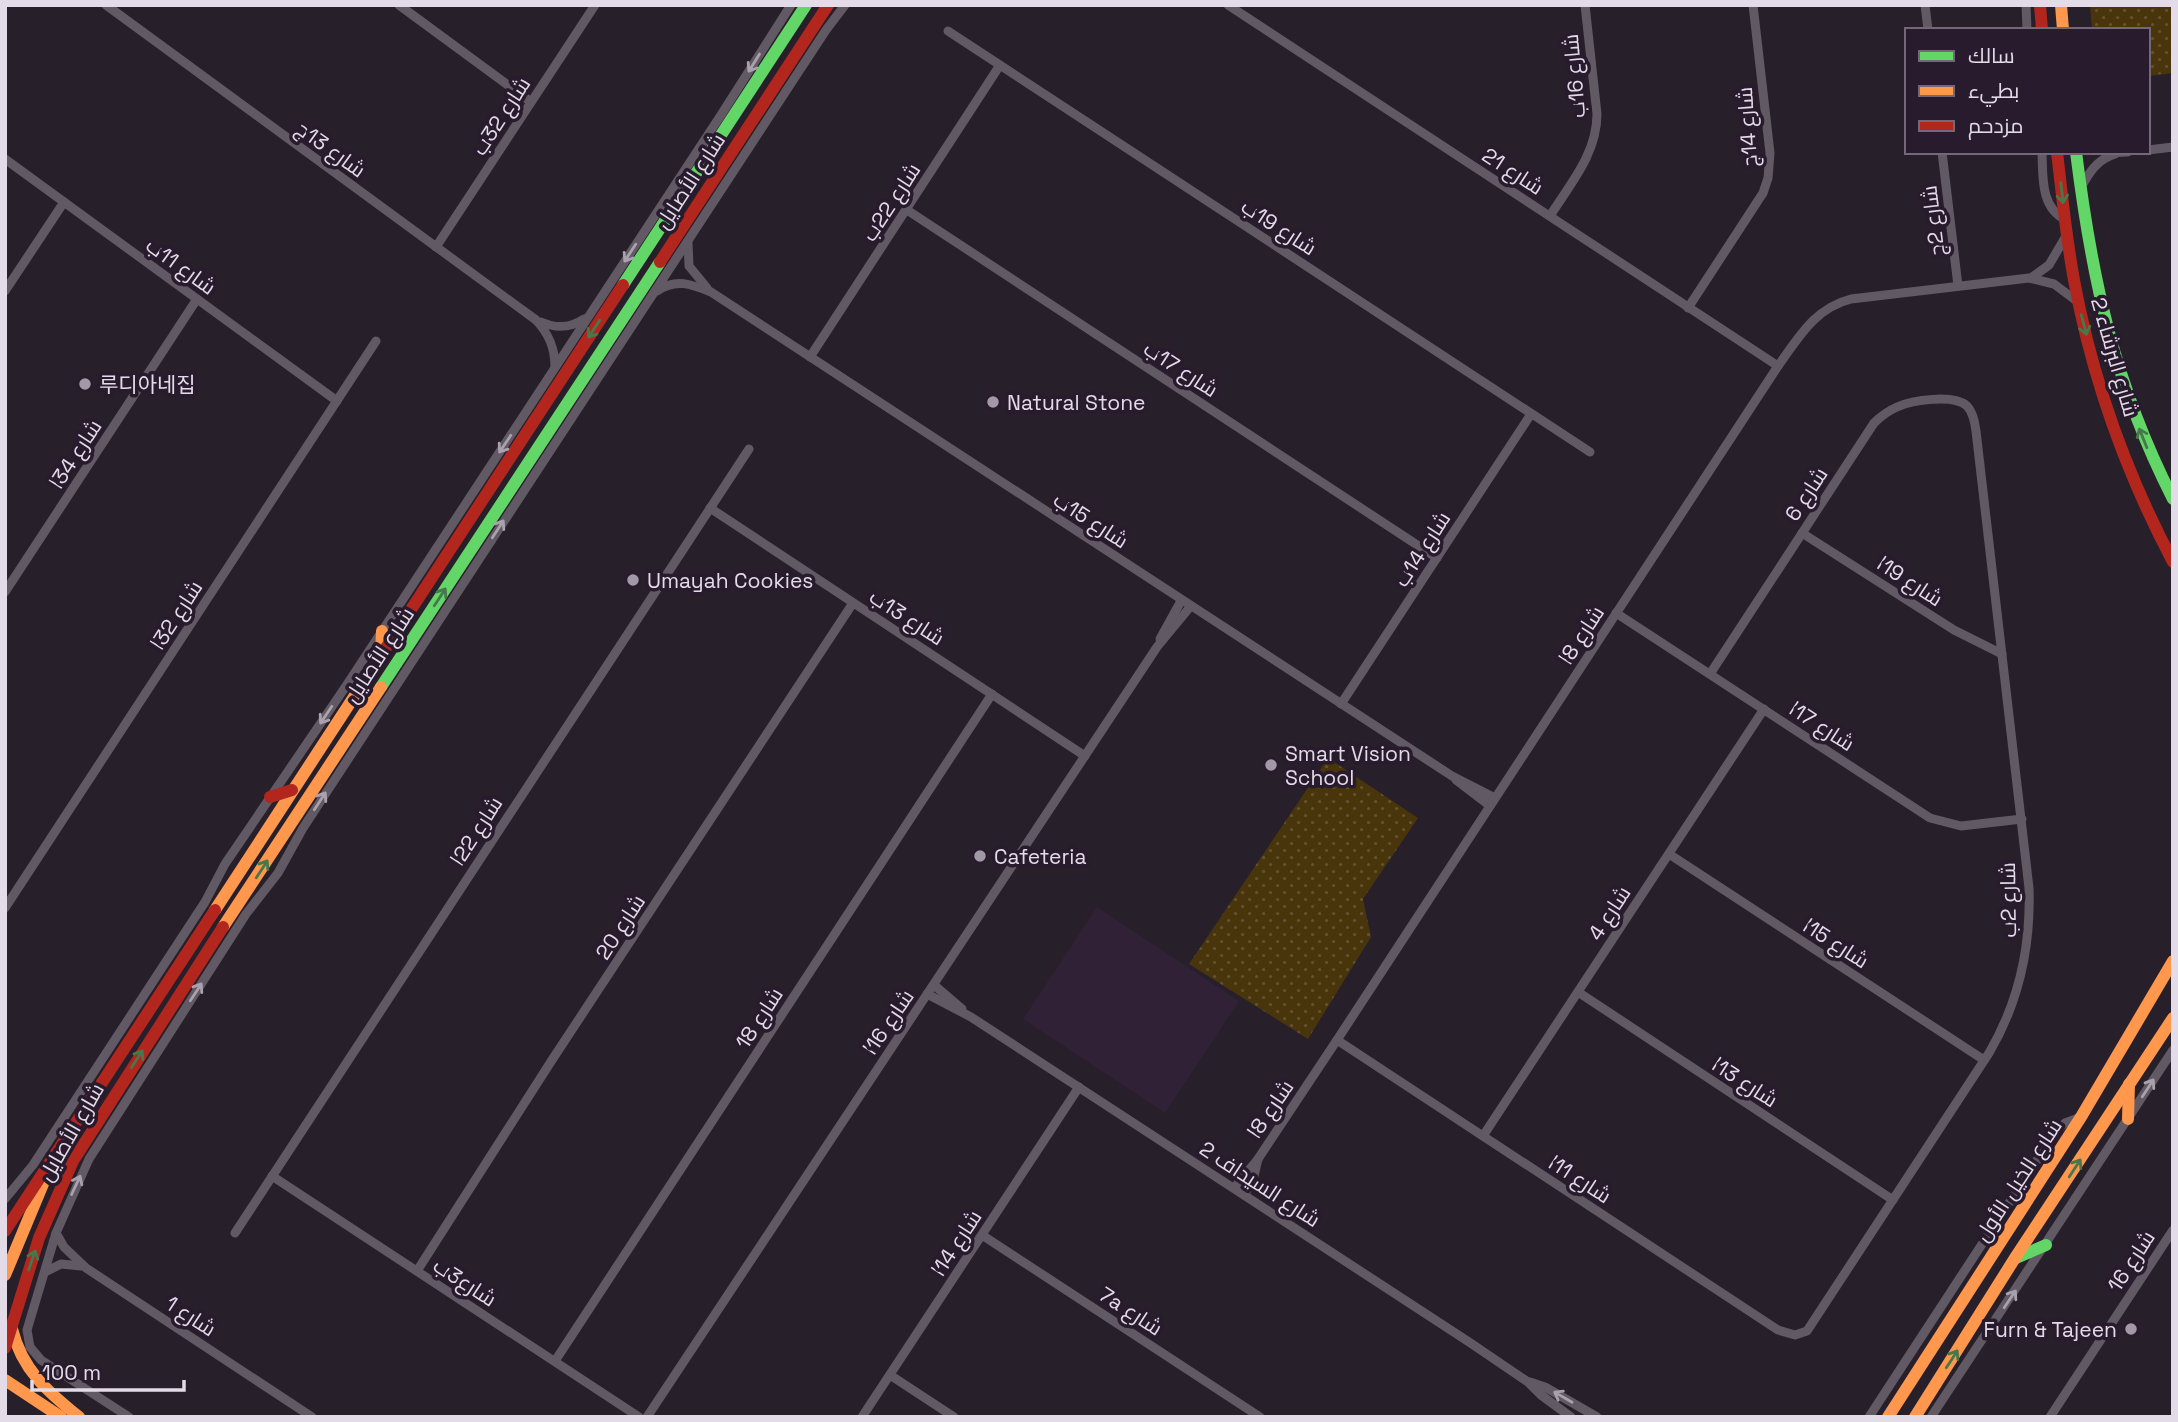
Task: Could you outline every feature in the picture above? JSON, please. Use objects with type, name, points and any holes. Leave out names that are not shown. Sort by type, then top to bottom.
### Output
[{"type":"street","name":"شارع 13ج","points":[[106,5],[536,320],[549,337],[555,356],[555,367]]},
{"type":"street","points":[[399,5],[531,102]]},
{"type":"street","name":"شارع 32ب","points":[[436,247],[595,5]]},
{"type":"street","points":[[6,1198],[39,1157],[205,902],[225,864],[590,314],[726,118],[791,5]]},
{"type":"street","name":"شارع الأصايل","points":[[5,1231],[380,658],[726,118],[806,5]]},
{"type":"street","name":"شارع الأصايل","points":[[5,1348],[34,1253],[73,1160],[103,1124],[619,324],[775,97],[828,5]]},
{"type":"street","points":[[128,1417],[41,1360],[33,1352],[27,1330],[56,1233],[103,1124],[246,914],[278,873],[303,828],[691,236],[775,97],[845,5]]},
{"type":"street","name":"شارع 21","points":[[1228,5],[1778,366]]},
{"type":"street","name":"شارع 16ب","points":[[1550,216],[1588,156],[1596,131],[1597,114],[1585,5]]},
{"type":"street","name":"شارع 14ج","points":[[1688,308],[1759,200],[1768,178],[1770,153],[1753,5]]},
{"type":"street","points":[[1925,5],[1928,28]]},
{"type":"street","points":[[2026,5],[2027,28]]},
{"type":"street","points":[[2039,5],[2042,28]]},
{"type":"street","points":[[2061,5],[2063,28]]},
{"type":"street","name":"شارع 19ب","points":[[948,31],[1590,453]]},
{"type":"street","name":"شارع 22ب","points":[[810,357],[1000,65]]},
{"type":"street","points":[[2150,150],[2173,147]]},
{"type":"street","name":"شارع 2ج","points":[[1942,154],[1958,286]]},
{"type":"street","points":[[2042,154],[2044,188],[2048,202],[2054,213],[2066,220]]},
{"type":"street","name":"شارع البرشاء 2","points":[[2057,154],[2078,302],[2138,494],[2173,562]]},
{"type":"street","name":"شارع البرشاء 2","points":[[2076,154],[2094,279],[2114,360],[2142,436],[2171,490]]},
{"type":"street","points":[[2080,189],[2093,167],[2102,159],[2115,154]]},
{"type":"street","name":"شارع 11ب","points":[[5,159],[337,401]]},
{"type":"street","points":[[5,291],[64,202]]},
{"type":"street","name":"شارع 17ب","points":[[907,210],[1437,558]]},
{"type":"street","points":[[2029,278],[2043,270],[2054,258],[2067,234]]},
{"type":"street","name":"شارع 15ب","points":[[691,236],[687,248],[689,266],[695,277],[711,292],[1190,607],[1493,802]]},
{"type":"street","name":"شارع 8ا","points":[[1234,1188],[1258,1159],[1778,366],[1812,319],[1834,304],[1861,297],[2029,278],[2054,284],[2078,302]]},
{"type":"street","name":"شارع 15ب","points":[[650,298],[664,286],[677,282],[690,283],[711,292]]},
{"type":"street","points":[[619,324],[650,298]]},
{"type":"street","name":"شارع 34ا","points":[[5,592],[197,299]]},
{"type":"street","name":"شارع 13ج","points":[[536,320],[553,326],[569,326],[590,314]]},
{"type":"street","name":"شارع 32ا","points":[[5,908],[376,341]]},
{"type":"street","name":"شارع 6","points":[[1710,674],[1870,428],[1887,412],[1909,403],[1948,399],[1958,401],[1970,410]]},
{"type":"street","name":"شارع 2ب","points":[[1807,1331],[1984,1060],[2009,1014],[2026,954],[2029,888],[2022,819],[1976,431],[1970,410]]},
{"type":"street","name":"شارع 14ب","points":[[1341,704],[1531,414]]},
{"type":"street","name":"شارع 22ا","points":[[234,1233],[749,449]]},
{"type":"street","name":"شارع 13ب","points":[[710,508],[1085,756]]},
{"type":"street","name":"شارع 19ا","points":[[1802,533],[1954,631],[2002,654]]},
{"type":"street","name":"شارع 16ا","points":[[648,1417],[1157,647],[1181,601]]},
{"type":"street","name":"شارع 20","points":[[416,1271],[853,603]]},
{"type":"street","name":"شارع 16ا","points":[[1157,647],[1190,607]]},
{"type":"street","name":"شارع 17ا","points":[[1616,613],[1930,818],[1961,826],[2022,819]]},
{"type":"street","points":[[380,658],[382,631]]},
{"type":"street","name":"شارع 18","points":[[555,1361],[992,694]]},
{"type":"street","name":"شارع 4","points":[[1483,1136],[1764,709]]},
{"type":"street","points":[[270,797],[292,790]]},
{"type":"street","name":"شارع 15ا","points":[[1669,854],[1984,1060]]},
{"type":"street","name":"شارع الخيل الأول","points":[[1888,1417],[2081,1117],[2173,961]]},
{"type":"street","name":"شارع السيداف 2","points":[[934,985],[971,1017]]},
{"type":"street","name":"شارع 13ا","points":[[1577,992],[1894,1200]]},
{"type":"street","name":"شارع السيداف 2","points":[[927,995],[971,1017],[1234,1188],[1528,1382],[1571,1417]]},
{"type":"street","name":"شارع الخيل الأول","points":[[1915,1417],[2015,1258],[2173,1018]]},
{"type":"street","name":"شارع 11ا","points":[[1337,1040],[1778,1330],[1795,1335],[1807,1331]]},
{"type":"street","points":[[1931,1417],[2173,1050]]},
{"type":"street","points":[[2128,1118],[2129,1084]]},
{"type":"street","name":"شارع 14ا","points":[[862,1417],[1079,1087]]},
{"type":"street","points":[[1869,1417],[2056,1131],[2081,1117]]},
{"type":"street","points":[[5,1275],[57,1152]]},
{"type":"street","name":"شارع 8ا","points":[[1244,1195],[1253,1180],[1258,1159]]},
{"type":"street","name":"شارع3ب","points":[[272,1176],[639,1417]]},
{"type":"street","name":"شارع 16","points":[[2050,1417],[2173,1230]]},
{"type":"street","name":"شارع 1","points":[[56,1233],[64,1247],[86,1268],[312,1417]]},
{"type":"street","name":"7a شارع","points":[[982,1235],[1260,1417]]},
{"type":"street","points":[[2015,1258],[2046,1245]]},
{"type":"street","points":[[45,1272],[55,1266],[68,1264],[86,1268]]},
{"type":"street","points":[[12,1325],[20,1357],[31,1375],[44,1390],[79,1417]]},
{"type":"street","points":[[890,1374],[954,1417]]},
{"type":"street","points":[[5,1380],[61,1417]]},
{"type":"street","name":"شارع السيداف 2","points":[[1528,1382],[1545,1387],[1597,1417]]},
{"type":"shaded area","points":[[2090,5],[2173,5],[2173,73],[2150,76],[2150,28],[2092,28]]},
{"type":"shaded area","points":[[1328,758],[1418,818],[1363,899],[1371,937],[1308,1039],[1189,964]]},
{"type":"shaded area","points":[[1097,907],[1239,1001],[1165,1113],[1023,1019]]},
{"type":"traffic: fast","points":[[623,285],[806,5]]},
{"type":"traffic: fast","points":[[2076,154],[2090,244],[2108,330],[2135,414],[2173,499]]},
{"type":"traffic: fast","points":[[381,687],[660,262]]},
{"type":"traffic: fast","points":[[2016,1258],[2046,1245]]},
{"type":"traffic: slow","points":[[2061,5],[2063,28]]},
{"type":"traffic: slow","points":[[381,655],[382,631]]},
{"type":"traffic: slow","points":[[215,910],[365,680]]},
{"type":"traffic: slow","points":[[223,927],[381,687]]},
{"type":"traffic: slow","points":[[1888,1417],[2081,1117],[2173,961]]},
{"type":"traffic: slow","points":[[1915,1417],[2015,1258],[2173,1018]]},
{"type":"traffic: slow","points":[[2128,1119],[2129,1084]]},
{"type":"traffic: slow","points":[[5,1275],[43,1184]]},
{"type":"traffic: slow","points":[[12,1329],[16,1344],[29,1368],[47,1389],[79,1417]]},
{"type":"traffic: slow","points":[[5,1380],[61,1417]]},
{"type":"traffic: jam","points":[[660,262],[828,5]]},
{"type":"traffic: jam","points":[[2040,5],[2042,28]]},
{"type":"traffic: jam","points":[[2057,154],[2071,264],[2090,353],[2126,460],[2173,562]]},
{"type":"traffic: jam","points":[[365,680],[623,285]]},
{"type":"traffic: jam","points":[[270,797],[292,790]]},
{"type":"traffic: jam","points":[[5,1231],[215,910]]},
{"type":"traffic: jam","points":[[5,1348],[39,1238],[73,1161],[223,927]]},
{"type":"place","name":"루디아네집","points":[[85,384]]},
{"type":"place","name":"Natural Stone","points":[[993,402]]},
{"type":"place","name":"Umayah Cookies","points":[[633,580]]},
{"type":"place","name":"Smart Vision School","points":[[1271,765]]},
{"type":"place","name":"Cafeteria","points":[[980,856]]},
{"type":"place","name":"Furn & Tajeen","points":[[2131,1329]]}]
